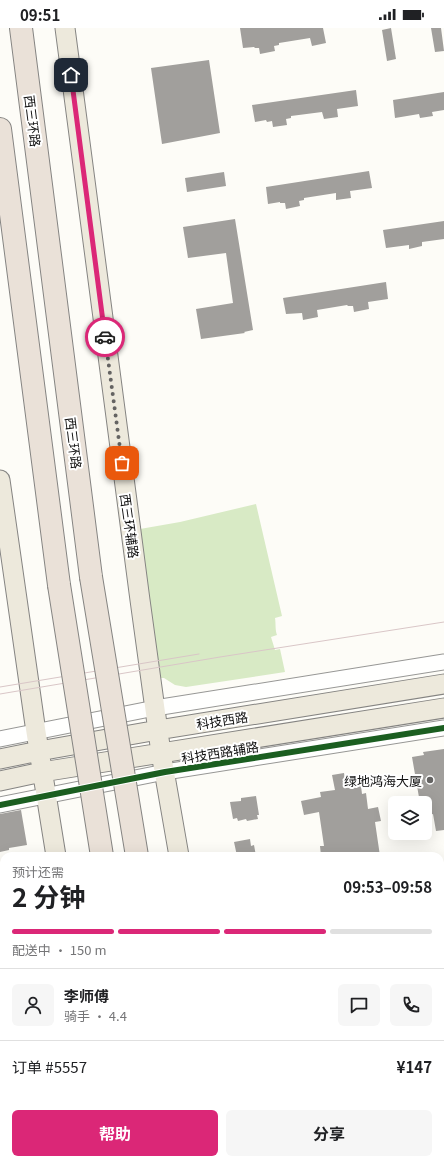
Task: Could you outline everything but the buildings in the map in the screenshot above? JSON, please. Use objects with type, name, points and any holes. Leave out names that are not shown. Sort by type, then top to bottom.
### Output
[{"type":"highway","name":"西三环路","points":[[21,28],[91,577],[136,852]]},
{"type":"highway","points":[[0,129],[59,585],[101,852]]},
{"type":"main road","name":"西三环辅路","points":[[65,28],[161,753],[178,852]]},
{"type":"main road","points":[[0,480],[36,732],[55,852]]},
{"type":"main road","name":"科技西路","points":[[0,759],[158,730],[444,684]]},
{"type":"main road","name":"科技西路","points":[[0,781],[42,772],[444,708]]},
{"type":"street","points":[[0,739],[155,708],[444,662]]},
{"type":"street","name":"科技西路辅路","points":[[0,805],[165,772],[444,728]]},
{"type":"green space","points":[[256,504],[282,616],[275,618],[277,635],[271,637],[275,650],[280,649],[285,672],[186,687],[175,685],[164,678],[159,678],[140,529],[180,522]]},
{"type":"tram line","points":[[0,694],[220,657],[444,622]]},
{"type":"tram line","points":[[0,687],[199,654]]},
{"type":"cycle path","points":[[0,805],[165,772],[444,728]]},
{"type":"way so far","points":[[105,337],[122,463]]},
{"type":"place","name":"绿地鸿海大厦","points":[[430,780]]},
{"type":"route","points":[[71,75],[105,337]]}]
